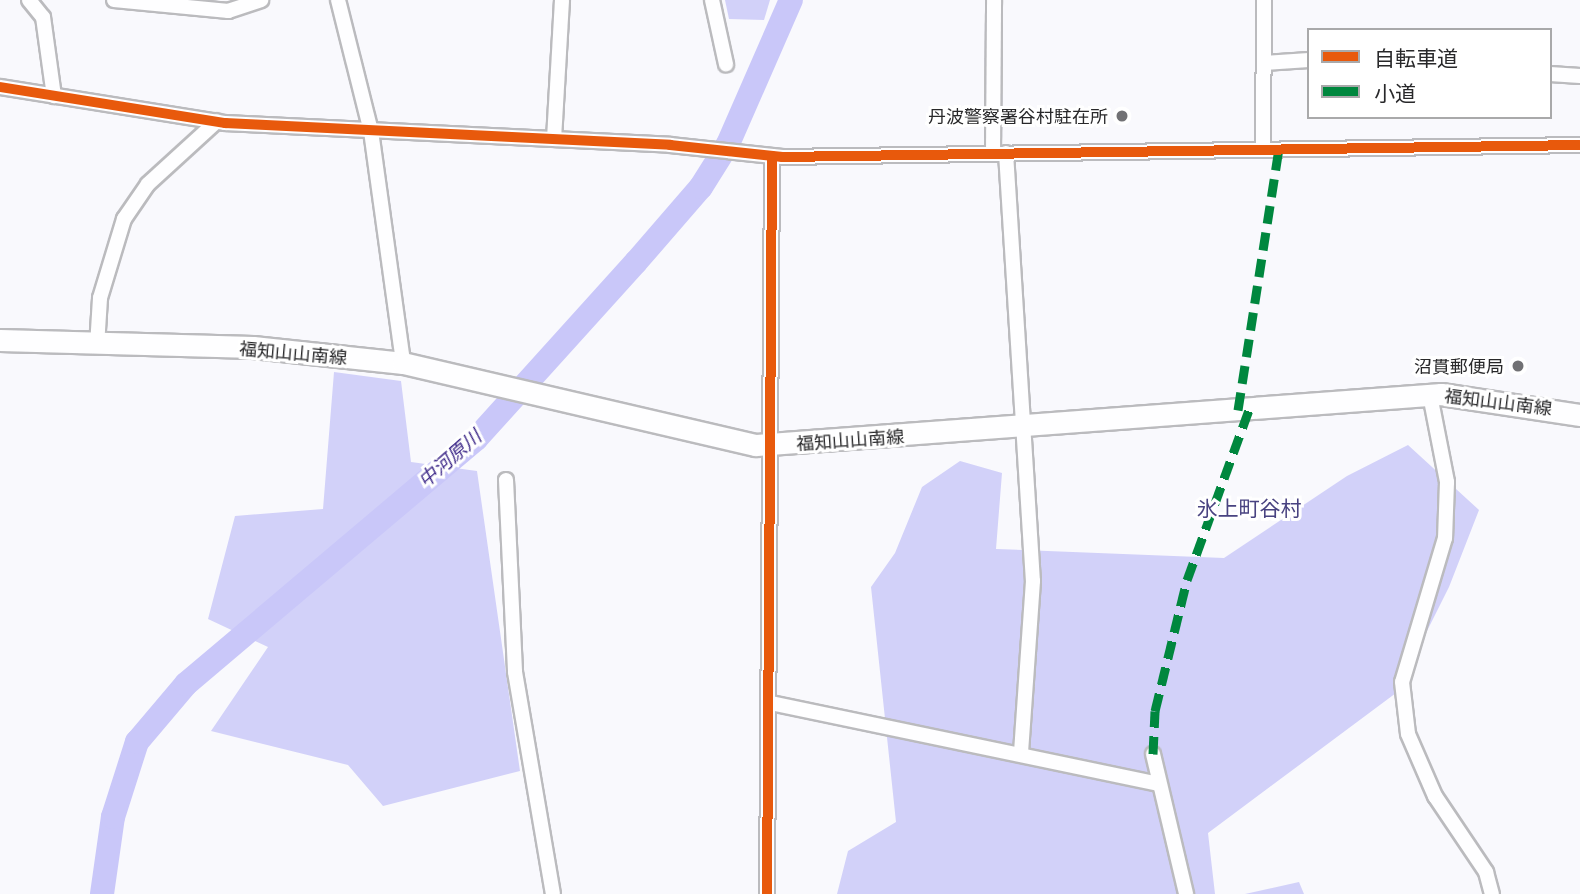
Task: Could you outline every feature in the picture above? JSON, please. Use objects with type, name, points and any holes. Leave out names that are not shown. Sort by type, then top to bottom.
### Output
[{"type":"main road","name":"福知山山南線","points":[[0,340],[97,346],[253,347],[403,363],[566,404],[767,444],[1430,395],[1580,415]]},
{"type":"street","points":[[29,0],[43,17],[54,96]]},
{"type":"street","points":[[114,0],[228,11],[261,0]]},
{"type":"street","points":[[338,0],[371,131],[403,363]]},
{"type":"street","points":[[554,139],[562,0]]},
{"type":"street","points":[[712,0],[726,64]]},
{"type":"street","points":[[994,0],[1000,152],[1023,427],[1034,622],[1021,754]]},
{"type":"street","points":[[1263,148],[1264,0]]},
{"type":"street","points":[[1264,63],[1307,60]]},
{"type":"street","points":[[1552,74],[1580,76]]},
{"type":"street","points":[[0,87],[217,121],[690,147],[772,156],[1580,145]]},
{"type":"street","points":[[97,346],[100,298],[124,219],[148,184],[217,121]]},
{"type":"street","points":[[767,894],[771,703],[767,444],[772,156]]},
{"type":"street","points":[[1430,395],[1447,482],[1445,538],[1402,682],[1408,734],[1435,796],[1486,872],[1492,894]]},
{"type":"street","points":[[506,480],[515,672],[553,894]]},
{"type":"street","points":[[771,703],[1158,784]]},
{"type":"street","points":[[1153,754],[1186,894]]},
{"type":"shaded area","points":[[725,0],[770,0],[764,20],[729,19]]},
{"type":"shaded area","points":[[334,372],[401,381],[411,462],[477,471],[520,771],[383,806],[348,765],[211,731],[268,647],[208,619],[235,516],[323,509]]},
{"type":"shaded area","points":[[1408,445],[1479,510],[1449,587],[1396,693],[1208,833],[1215,894],[837,894],[848,851],[896,822],[871,587],[895,553],[922,487],[960,461],[1002,473],[996,549],[1224,558],[1347,476]]},
{"type":"shaded area","points":[[1299,882],[1304,894],[1245,894]]},
{"type":"waterway","name":"中河原川","points":[[102,894],[113,817],[137,742],[186,684],[476,439],[636,262],[701,187],[728,144],[791,0]]},
{"type":"marked path","points":[[1238,410],[1279,148]]},
{"type":"marked path","points":[[1153,754],[1155,711],[1187,580],[1249,410]]},
{"type":"cycle path","points":[[0,87],[225,123],[670,145],[782,157],[1580,145]]},
{"type":"cycle path","points":[[767,894],[772,156]]},
{"type":"place","name":"丹波警察署谷村駐在所","points":[[1122,116]]},
{"type":"place","name":"沼貫郵便局","points":[[1518,366]]},
{"type":"district","name":"氷上町谷村","points":[[1249,508]]}]
